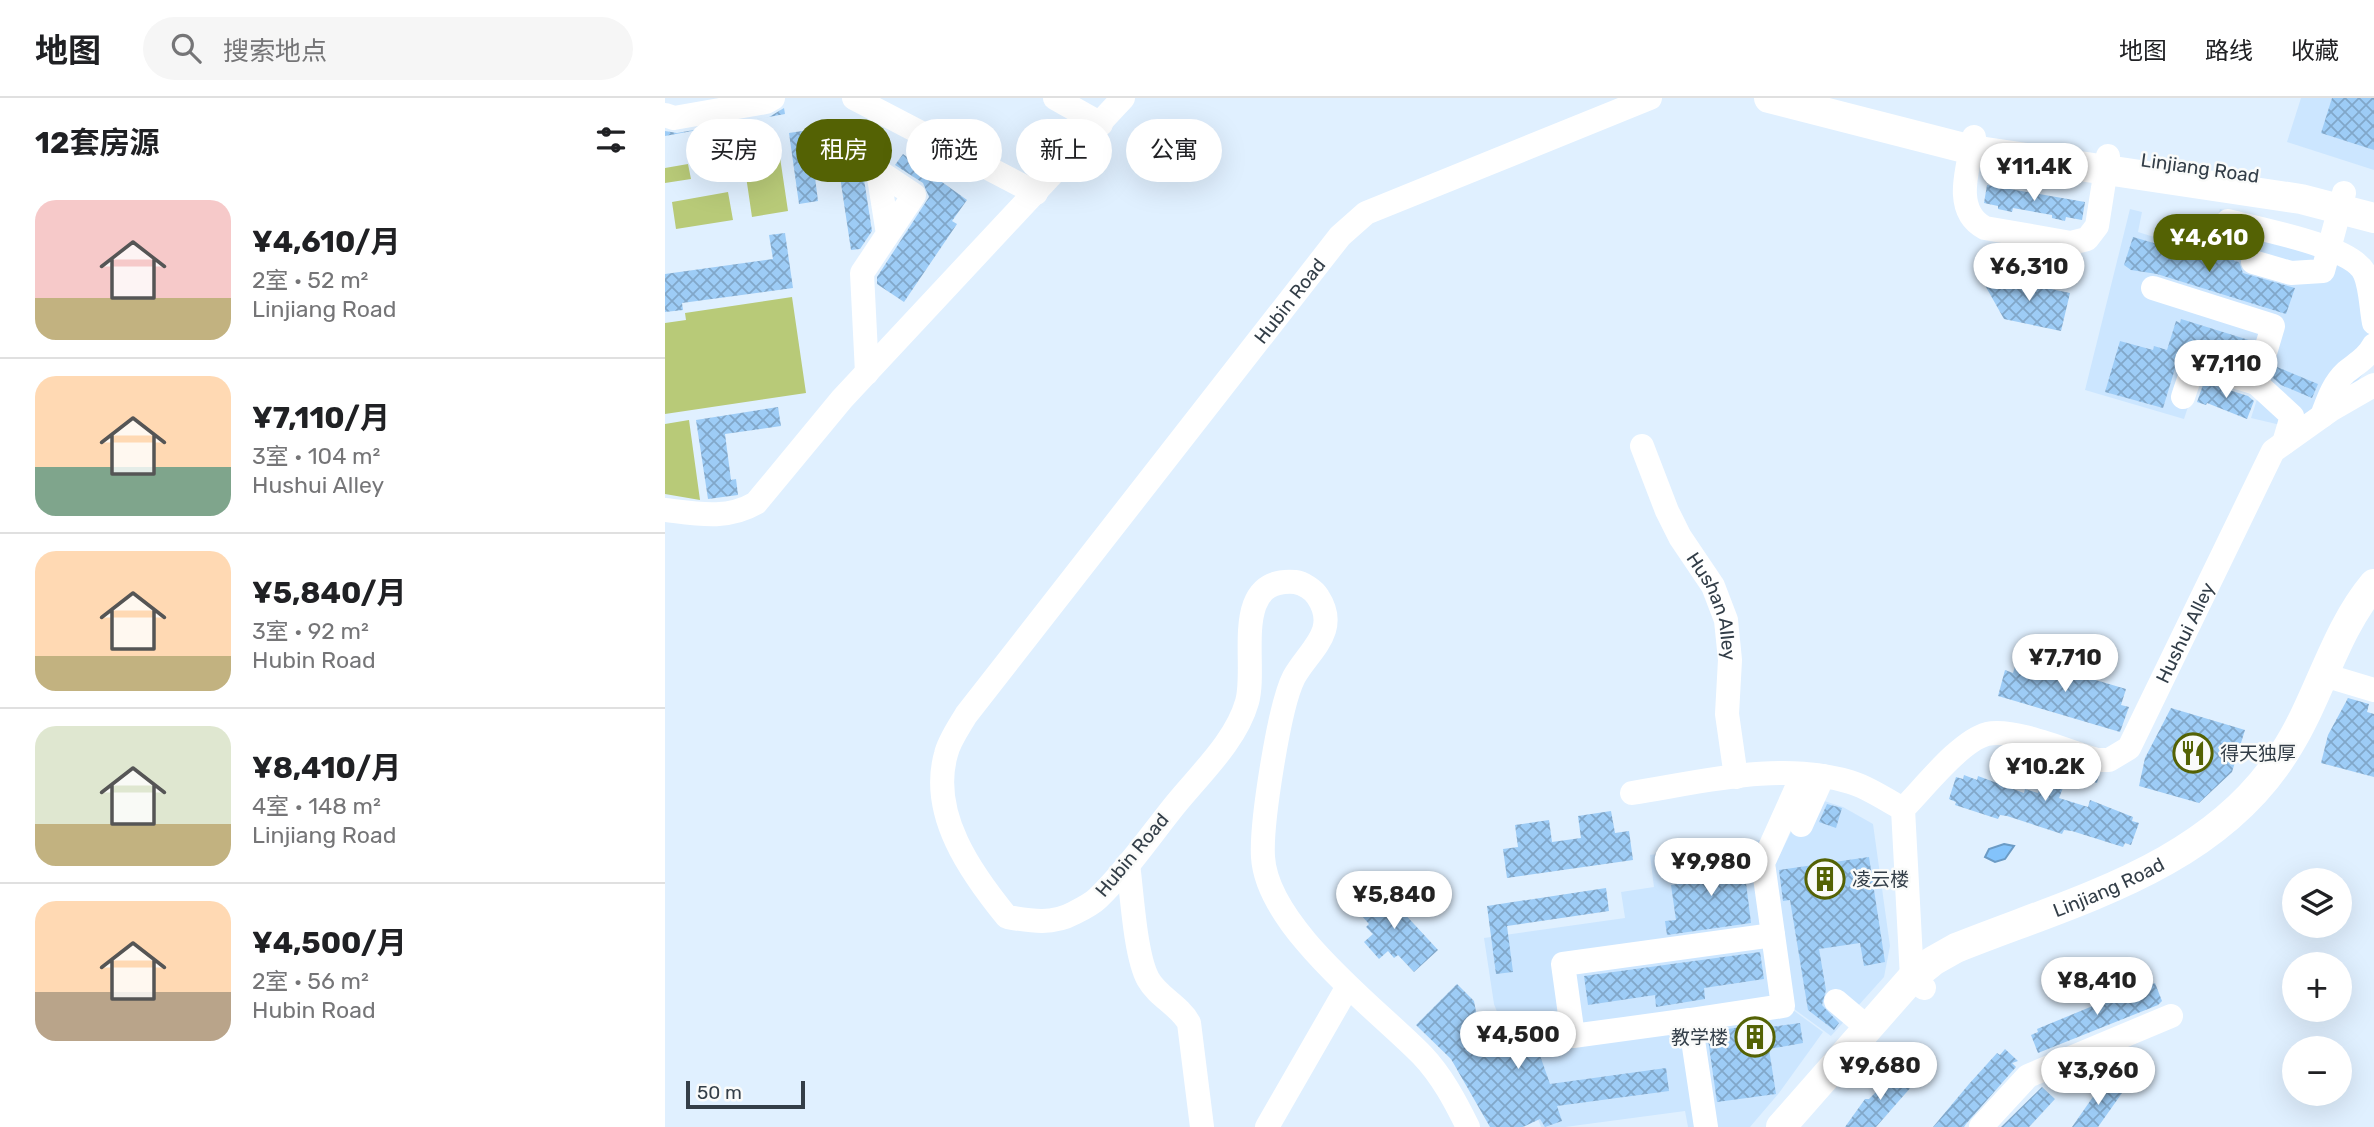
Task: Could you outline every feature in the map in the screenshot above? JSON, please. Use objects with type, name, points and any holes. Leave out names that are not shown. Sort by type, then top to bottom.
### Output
[{"type":"main road","name":"Linjiang Road","points":[[1769,98],[1973,144],[2107,162],[2275,194],[2374,202]]},
{"type":"main road","name":"Linjiang Road","points":[[1820,98],[1973,144]]},
{"type":"main road","name":"Linjiang Road","points":[[2342,200],[2374,218]]},
{"type":"main road","name":"Linjiang Road","points":[[2331,678],[2356,610],[2374,584]]},
{"type":"main road","name":"Linjiang Road","points":[[1802,1127],[1933,961],[1956,948],[2133,877],[2215,830],[2249,801],[2279,761],[2374,611]]},
{"type":"main road","name":"Linjiang Road","points":[[1781,1127],[1868,1028],[1918,983]]},
{"type":"street","points":[[665,115],[674,118],[766,102],[773,98]]},
{"type":"street","points":[[854,98],[1036,193]]},
{"type":"street","points":[[1055,98],[1092,119]]},
{"type":"street","points":[[1105,119],[1123,98]]},
{"type":"street","name":"Hubin Road","points":[[1468,1127],[1451,1093],[1423,1056],[1347,988],[1289,918],[1271,891],[1263,859],[1264,828],[1284,703],[1295,677],[1324,637],[1326,614],[1317,595],[1301,583],[1280,581],[1265,589],[1254,605],[1249,624],[1252,674],[1242,713],[1233,733],[1128,864],[1096,899],[1072,915],[1042,923],[1007,917],[974,877],[954,836],[941,785],[946,753],[966,715],[1340,236],[1366,213],[1650,98]]},
{"type":"street","points":[[1973,144],[1964,195],[1969,215],[1976,223],[1985,228],[2071,243],[2087,239],[2093,233],[2107,162]]},
{"type":"street","points":[[665,510],[706,515],[737,514],[756,503],[867,373],[1046,182]]},
{"type":"street","points":[[2324,266],[2342,200]]},
{"type":"street","points":[[2228,221],[2324,266]]},
{"type":"street","points":[[867,373],[862,273],[888,234]]},
{"type":"street","points":[[2253,262],[2291,273],[2358,263],[2365,274],[2374,323]]},
{"type":"street","points":[[2153,288],[2273,326],[2256,383]]},
{"type":"street","points":[[2322,416],[2334,387],[2345,373],[2366,357],[2374,345]]},
{"type":"street","points":[[2183,397],[2194,364],[2256,383],[2292,416],[2284,443]]},
{"type":"street","name":"Hushui Alley","points":[[1903,809],[1969,742],[1986,734],[2006,733],[2097,760],[2109,760],[2129,748],[2273,451],[2374,384]]},
{"type":"street","name":"Hushan Alley","points":[[1641,446],[1667,511],[1680,537],[1713,586],[1725,620],[1730,660],[1727,714],[1736,777]]},
{"type":"street","points":[[2331,678],[2374,690]]},
{"type":"street","points":[[1801,825],[1813,775]]},
{"type":"street","points":[[1773,935],[1563,964],[1573,1036],[1783,1006],[1763,863],[1813,775]]},
{"type":"street","points":[[1632,793],[1736,777],[1813,775],[1852,782],[1903,809],[1918,983]]},
{"type":"street","points":[[1128,864],[1142,961],[1148,979],[1183,1012],[1189,1023],[1202,1127]]},
{"type":"street","points":[[1267,1127],[1347,988]]},
{"type":"street","points":[[1836,1002],[1868,1028]]},
{"type":"street","points":[[1981,1127],[2028,1076],[2171,1016]]},
{"type":"street","points":[[1690,1020],[1706,1127]]},
{"type":"shaded area","points":[[2301,98],[2374,98],[2374,170],[2287,142]]},
{"type":"shaded area","points":[[2130,209],[2142,212],[2138,232],[2193,249],[2209,245],[2220,209],[2345,244],[2357,250],[2374,361],[2345,396],[2297,429],[2251,418],[2259,393],[2199,373],[2184,419],[2085,390]]},
{"type":"shaded area","points":[[1821,800],[1843,807],[1873,824],[1890,946],[1884,977],[1831,1036],[1794,1009],[1772,871],[1804,805]]},
{"type":"shaded area","points":[[1760,840],[1771,871],[1793,1010],[1823,1032],[1779,1093],[1750,1127],[1688,1127],[1685,1111],[1565,1127],[1541,1127],[1494,1004],[1484,938],[1625,918],[1621,892],[1654,887],[1650,855]]},
{"type":"green space","points":[[686,164],[686,180],[665,183],[665,168]]},
{"type":"green space","points":[[782,171],[788,211],[752,217],[747,182],[782,182]]},
{"type":"green space","points":[[728,192],[733,220],[676,229],[672,202]]},
{"type":"green space","points":[[792,297],[806,393],[665,414],[665,323],[686,320],[685,313]]},
{"type":"green space","points":[[689,420],[700,500],[665,494],[665,424]]},
{"type":"water","points":[[2004,844],[2014,846],[2005,859],[1995,862],[1985,857],[1989,849]]},
{"type":"building","points":[[2332,98],[2374,98],[2374,150],[2321,133]]},
{"type":"building","points":[[784,108],[785,114],[769,117]]},
{"type":"building","points":[[665,131],[686,131],[665,136]]},
{"type":"building","points":[[796,132],[796,182],[816,182],[818,201],[799,204],[789,133]]},
{"type":"building","points":[[903,154],[906,156],[906,172],[895,165]]},
{"type":"building","points":[[841,182],[864,182],[872,231],[860,249],[851,250]]},
{"type":"building","points":[[942,182],[967,200],[952,221],[957,224],[904,302],[877,284],[877,277],[929,197],[923,183]]},
{"type":"building","points":[[1987,185],[2085,202],[2082,220],[2066,217],[2065,221],[2052,218],[2052,215],[2013,208],[2012,212],[1998,209],[1998,206],[1984,203]]},
{"type":"building","points":[[785,233],[793,288],[682,303],[683,310],[665,312],[665,274],[773,259],[769,235]]},
{"type":"building","points":[[2133,237],[2216,261],[2221,245],[2238,250],[2234,261],[2239,262],[2243,273],[2295,288],[2286,314],[2157,274],[2131,270],[2124,265]]},
{"type":"building","points":[[1989,276],[2070,293],[2061,331],[2004,319],[1986,287]]},
{"type":"building","points":[[2181,319],[2252,341],[2246,364],[2198,350],[2181,349],[2163,408],[2105,392],[2120,341],[2153,350],[2154,346],[2167,350],[2176,321],[2180,323]]},
{"type":"building","points":[[2277,367],[2318,384],[2312,398],[2281,385],[2273,378]]},
{"type":"building","points":[[2204,382],[2248,396],[2254,401],[2247,419],[2207,403],[2197,402]]},
{"type":"building","points":[[778,407],[781,426],[725,434],[731,480],[736,479],[738,495],[708,499],[696,420]]},
{"type":"building","points":[[2018,657],[2126,689],[2121,705],[2129,707],[2120,732],[1998,696],[2005,670],[2013,673]]},
{"type":"building","points":[[2348,698],[2369,704],[2367,712],[2374,714],[2374,777],[2321,763],[2328,735]]},
{"type":"building","name":"得天独厚","points":[[2171,708],[2245,730],[2232,772],[2199,803],[2139,786],[2145,758]]},
{"type":"building","points":[[1999,748],[2023,752],[2099,775],[2097,783],[2068,775],[2059,798],[2088,807],[2090,800],[2133,817],[2132,821],[2139,823],[2131,845],[2125,843],[2123,847],[2072,831],[2064,830],[2062,834],[2007,816],[2000,815],[1998,819],[1955,805],[1956,802],[1949,799],[1956,777],[1963,779],[1964,775],[1977,780],[1978,776],[2024,793],[2025,789],[2038,793],[2045,768],[1997,754]]},
{"type":"building","points":[[1827,804],[1842,808],[1836,828],[1819,822]]},
{"type":"building","points":[[1611,811],[1615,833],[1629,831],[1633,860],[1507,878],[1503,849],[1518,847],[1515,825],[1549,820],[1552,842],[1581,838],[1578,816]]},
{"type":"building","points":[[1869,857],[1885,962],[1864,966],[1860,943],[1819,949],[1826,990],[1822,1005],[1839,1023],[1834,1030],[1808,1010],[1790,900],[1783,901],[1779,870]]},
{"type":"building","points":[[1739,859],[1740,863],[1749,862],[1750,874],[1745,875],[1751,923],[1667,935],[1665,921],[1676,920],[1671,885],[1690,882],[1688,866]]},
{"type":"building","points":[[1378,885],[1438,950],[1414,972],[1398,955],[1394,958],[1388,951],[1379,959],[1364,942],[1373,934],[1366,927],[1369,924],[1354,907]]},
{"type":"building","points":[[1606,888],[1609,911],[1507,926],[1513,972],[1496,974],[1487,906]]},
{"type":"building","points":[[1760,952],[1764,979],[1704,988],[1705,999],[1656,1007],[1655,995],[1588,1005],[1584,976]]},
{"type":"building","points":[[2155,983],[2162,1001],[2158,1005],[2038,1053],[2031,1035],[2038,1032],[2037,1029],[2146,984]]},
{"type":"building","points":[[1457,984],[1474,1001],[1477,1017],[1472,1022],[1498,1057],[1536,1044],[1550,1084],[1666,1068],[1669,1091],[1557,1106],[1562,1121],[1545,1127],[1540,1119],[1523,1127],[1490,1127],[1451,1059],[1416,1025]]},
{"type":"building","points":[[1769,1023],[1770,1027],[1800,1023],[1803,1043],[1769,1049],[1776,1094],[1717,1102],[1707,1032]]},
{"type":"building","points":[[2005,1049],[2018,1061],[2012,1063],[2016,1067],[1964,1127],[1933,1127],[1997,1053],[2000,1055]]},
{"type":"building","points":[[1894,1071],[1912,1086],[1876,1127],[1845,1127],[1865,1099],[1869,1099],[1877,1091],[1876,1086]]},
{"type":"building","points":[[2104,1081],[2122,1093],[2098,1127],[2072,1127]]},
{"type":"building","points":[[2042,1087],[2055,1099],[2029,1127],[2001,1127]]},
{"type":"place","name":"得天独厚","points":[[2193,753]]},
{"type":"place","name":"凌云楼","points":[[1825,879]]},
{"type":"place","name":"教学楼","points":[[1755,1037]]}]
